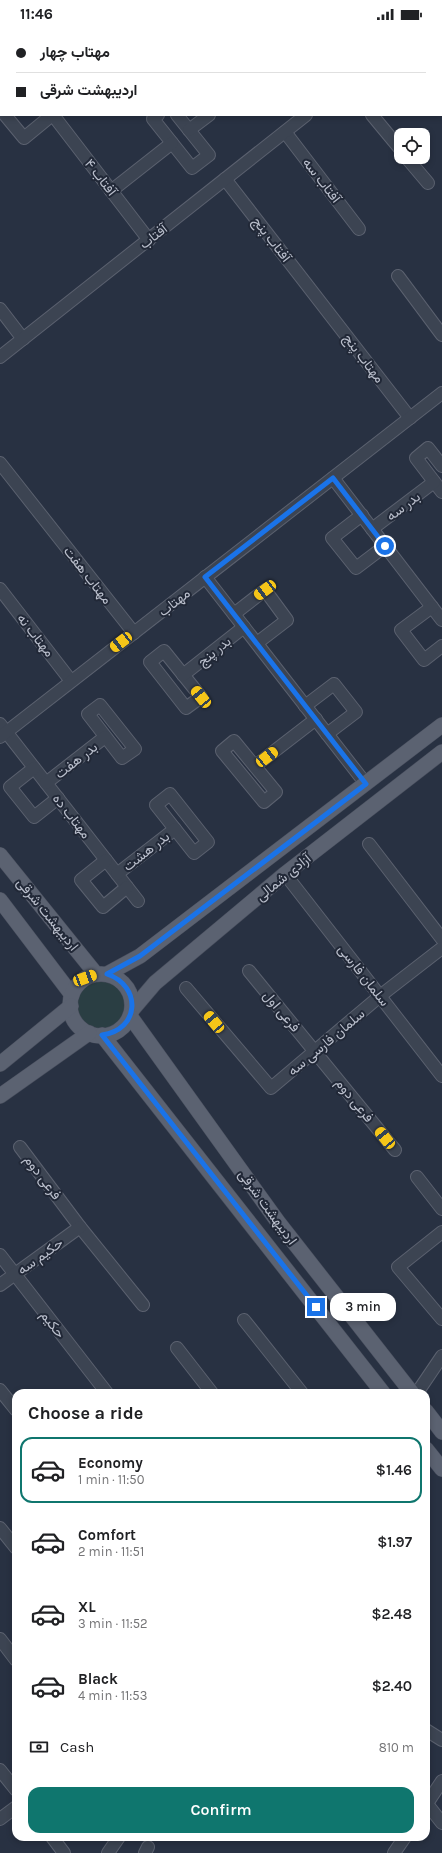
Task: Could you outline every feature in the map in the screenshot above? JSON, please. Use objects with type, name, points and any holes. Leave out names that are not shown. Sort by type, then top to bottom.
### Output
[{"type":"main road","name":"آزادی شمالی","points":[[102,974],[140,956],[441,727]]},
{"type":"main road","name":"آزادی شمالی","points":[[131,1013],[154,983],[285,874],[442,752]]},
{"type":"main road","name":"اردیبهشت شرقی","points":[[0,855],[102,974]]},
{"type":"main road","name":"اردیبهشت شرقی","points":[[0,900],[71,1001]]},
{"type":"main road","points":[[0,1064],[71,1001],[77,985],[85,978],[102,974],[122,981],[127,987],[132,1002],[131,1013],[119,1030],[95,1034],[0,1096]]},
{"type":"main road","points":[[71,1001],[76,1022],[95,1034]]},
{"type":"main road","name":"اردیبهشت شرقی","points":[[131,1013],[278,1222],[409,1389]]},
{"type":"main road","name":"اردیبهشت شرقی","points":[[95,1034],[380,1389]]},
{"type":"main road","points":[[348,1348],[366,1334]]},
{"type":"main road","points":[[430,1416],[442,1432]]},
{"type":"main road","points":[[430,1454],[442,1469]]},
{"type":"street","points":[[6,116],[24,138],[52,116]]},
{"type":"street","name":"آفتاب ۴","points":[[54,116],[149,240]]},
{"type":"street","points":[[157,116],[153,119],[192,168],[209,155],[178,116]]},
{"type":"street","points":[[190,130],[208,116]]},
{"type":"street","name":"آفتاب","points":[[0,357],[305,116]]},
{"type":"street","points":[[373,116],[394,142]]},
{"type":"street","name":"آفتاب سه","points":[[285,132],[359,229]]},
{"type":"street","points":[[111,190],[172,143]]},
{"type":"street","points":[[412,164],[428,183]]},
{"type":"street","name":"آفتاب پنج","points":[[225,179],[318,299]]},
{"type":"street","points":[[398,276],[442,335]]},
{"type":"street","name":"مهتاب پنج","points":[[318,299],[410,418]]},
{"type":"street","points":[[0,309],[23,339]]},
{"type":"street","name":"مهتاب","points":[[2,731],[134,633],[442,393]]},
{"type":"street","points":[[442,466],[428,448],[416,458],[442,492]]},
{"type":"street","name":"مهتاب هفت","points":[[0,463],[134,633]]},
{"type":"street","points":[[333,478],[442,620]]},
{"type":"street","name":"بدر سه","points":[[372,529],[434,482]]},
{"type":"street","points":[[362,515],[332,538],[356,568],[385,546]]},
{"type":"street","points":[[205,577],[366,784]]},
{"type":"street","name":"مهتاب نه","points":[[0,589],[71,681]]},
{"type":"street","points":[[234,614],[265,590],[287,620],[256,643]]},
{"type":"street","points":[[432,607],[401,630],[424,660],[442,646]]},
{"type":"street","name":"بدر پنج","points":[[183,675],[244,627]]},
{"type":"street","points":[[164,651],[183,675],[201,697],[186,708],[150,662],[164,651]]},
{"type":"street","points":[[305,706],[334,684],[356,712],[327,734]]},
{"type":"street","points":[[255,766],[316,719]]},
{"type":"street","name":"مهتاب ده","points":[[2,731],[34,768],[138,901]]},
{"type":"street","name":"بدر هفت","points":[[46,783],[106,737]]},
{"type":"street","points":[[234,741],[255,766],[276,792],[264,802],[222,751],[234,741]]},
{"type":"street","points":[[34,768],[10,787],[34,817],[58,798]]},
{"type":"street","points":[[170,794],[208,842],[194,853],[175,829],[156,805],[170,794]]},
{"type":"street","name":"بدر هشت","points":[[117,874],[175,829]]},
{"type":"street","points":[[369,844],[442,939]]},
{"type":"street","points":[[106,860],[81,880],[103,907],[127,887]]},
{"type":"street","name":"سلمان فارسی","points":[[285,874],[442,1076]]},
{"type":"street","name":"سلمان فارسی سه","points":[[186,988],[271,1088],[380,996],[442,948]]},
{"type":"street","name":"فرعی اول","points":[[249,972],[315,1051]]},
{"type":"street","name":"فرعی دوم","points":[[315,1051],[395,1150]]},
{"type":"street","name":"فرعی دوم","points":[[20,1147],[80,1227]]},
{"type":"street","points":[[417,1177],[442,1209]]},
{"type":"street","points":[[80,1227],[142,1305]]},
{"type":"street","name":"حکیم سه","points":[[0,1285],[80,1227]]},
{"type":"street","points":[[442,1232],[398,1267],[442,1319]]},
{"type":"street","name":"حکیم","points":[[0,1255],[104,1389]]},
{"type":"street","points":[[244,1320],[299,1389]]},
{"type":"street","points":[[177,1348],[209,1389]]},
{"type":"street","points":[[420,1389],[442,1356]]},
{"type":"street","points":[[0,1390],[12,1405]]},
{"type":"street","points":[[0,1528],[12,1543]]},
{"type":"street","points":[[0,1639],[12,1655]]},
{"type":"street","points":[[430,1732],[442,1740]]},
{"type":"street","points":[[0,1770],[12,1785]]},
{"type":"street","points":[[430,1799],[442,1781]]},
{"type":"street","points":[[430,1808],[442,1823]]},
{"type":"street","points":[[0,1819],[12,1809]]},
{"type":"street","points":[[55,1841],[64,1853]]},
{"type":"street","points":[[108,1853],[116,1841]]},
{"type":"street","points":[[394,1853],[402,1841]]},
{"type":"green space","points":[[96,980],[106,980],[119,987],[126,1000],[126,1010],[119,1023],[106,1030],[96,1030],[87,1026],[80,1019],[76,1010],[76,1000],[80,991],[87,984]]},
{"type":"route","points":[[316,1307],[102,1035],[114,1033],[124,1026],[128,1021],[132,1010],[132,1002],[127,987],[122,981],[107,974],[140,956],[366,784],[205,577],[333,478],[385,546]]}]
